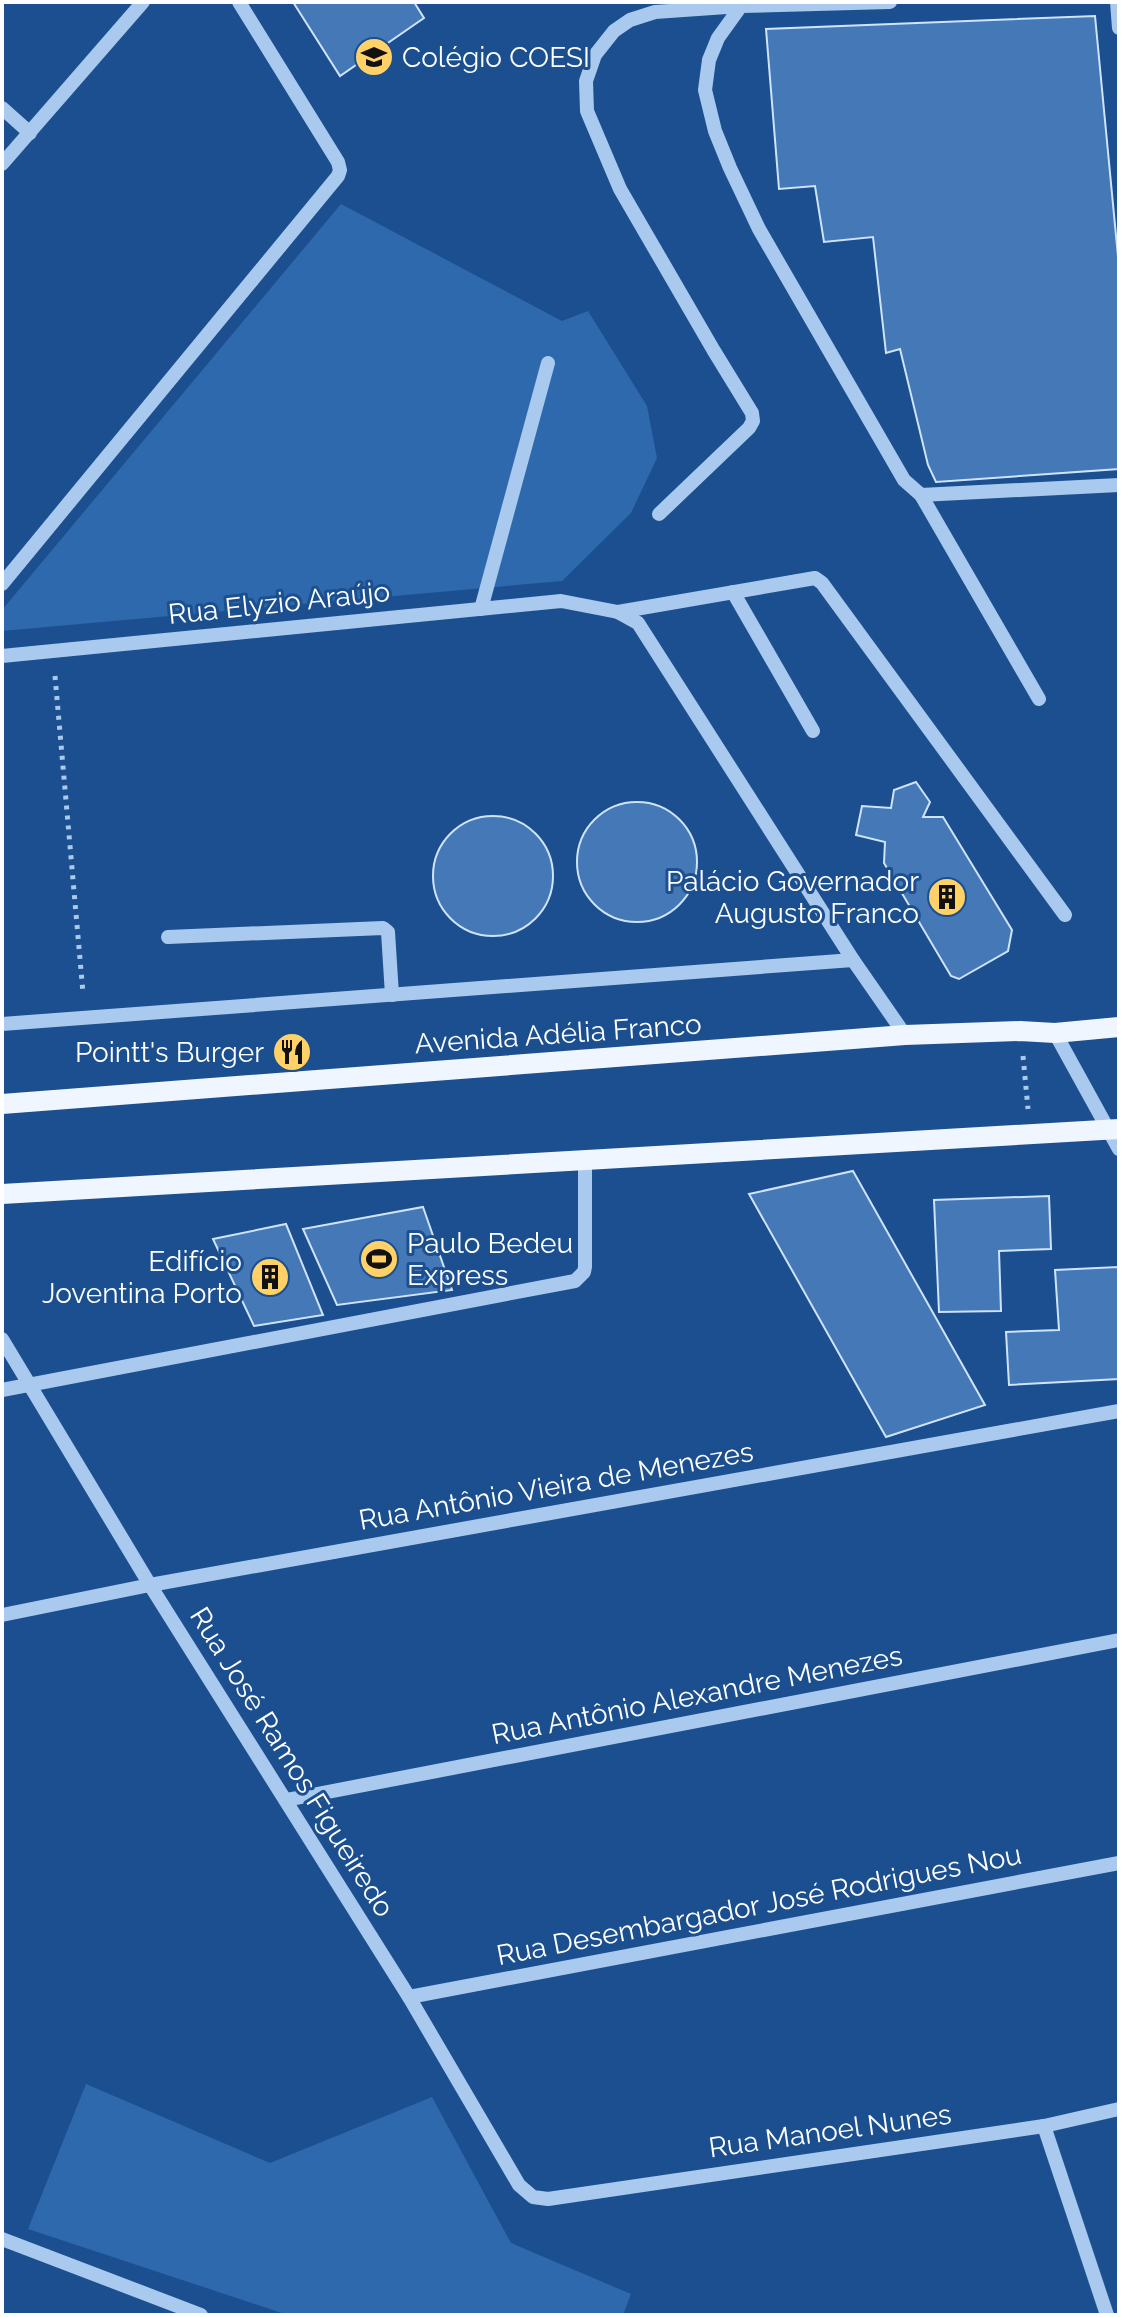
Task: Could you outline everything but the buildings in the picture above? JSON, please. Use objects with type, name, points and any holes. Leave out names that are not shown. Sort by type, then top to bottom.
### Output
[{"type":"main road","name":"Avenida Adélia Franco","points":[[2,1104],[905,1035],[1020,1031],[1055,1033],[1119,1027]]},
{"type":"main road","points":[[2,1194],[1113,1130]]},
{"type":"street","points":[[2,164],[143,2]]},
{"type":"street","points":[[2,584],[338,176],[338,162],[239,2]]},
{"type":"street","points":[[659,514],[749,428],[753,421],[752,413],[620,189],[587,111],[586,81],[595,55],[614,31],[630,20],[655,12],[890,2]]},
{"type":"street","points":[[1117,2],[1119,28]]},
{"type":"street","points":[[741,6],[718,38],[709,60],[705,90],[715,131],[730,168],[759,229],[904,480],[921,495],[1039,699]]},
{"type":"street","points":[[2,108],[30,133]]},
{"type":"street","points":[[481,609],[548,363]]},
{"type":"street","points":[[921,495],[1119,485]]},
{"type":"street","points":[[618,612],[815,578],[822,583],[1065,915]]},
{"type":"street","points":[[733,592],[813,731]]},
{"type":"street","name":"Rua Elyzio Araújo","points":[[2,656],[561,601],[618,612]]},
{"type":"street","points":[[618,612],[638,623],[853,960],[905,1035]]},
{"type":"street","points":[[168,937],[383,928],[388,932],[392,995]]},
{"type":"street","points":[[2,1024],[853,960]]},
{"type":"street","points":[[1055,1033],[1113,1130],[1119,1149]]},
{"type":"street","points":[[2,1390],[575,1281],[585,1267],[585,1160]]},
{"type":"street","name":"Rua José Ramos Figueiredo","points":[[2,1339],[150,1585],[409,1997],[519,2185],[533,2197],[548,2199]]},
{"type":"street","name":"Rua Antônio Vieira de Menezes","points":[[2,1615],[150,1585],[1119,1411]]},
{"type":"street","name":"Rua Antônio Alexandre Menezes","points":[[286,1800],[1119,1640]]},
{"type":"street","name":"Rua Desembargador José Rodrigues Nou","points":[[409,1997],[1119,1863]]},
{"type":"street","name":"Rua Manoel Nunes","points":[[548,2199],[1044,2126],[1119,2109]]},
{"type":"street","points":[[1044,2126],[1107,2315]]},
{"type":"street","points":[[2,2239],[201,2315]]},
{"type":"path","points":[[53,651],[85,1018]]},
{"type":"path","points":[[1020,1031],[1031,1135]]},
{"type":"shaded area","points":[[341,204],[562,321],[588,311],[647,406],[657,458],[631,513],[562,581],[2,631],[2,610]]},
{"type":"shaded area","points":[[86,2084],[270,2163],[432,2097],[511,2243],[631,2294],[623,2315],[288,2315],[28,2229]]},
{"type":"place","name":"Colégio COESI","points":[[374,57]]},
{"type":"place","name":"Palácio Governador Augusto Franco","points":[[947,897]]},
{"type":"place","name":"Pointt's Burger","points":[[292,1052]]},
{"type":"place","name":"Paulo Bedeu Express","points":[[379,1259]]},
{"type":"place","name":"Edifício Joventina Porto","points":[[270,1277]]}]
